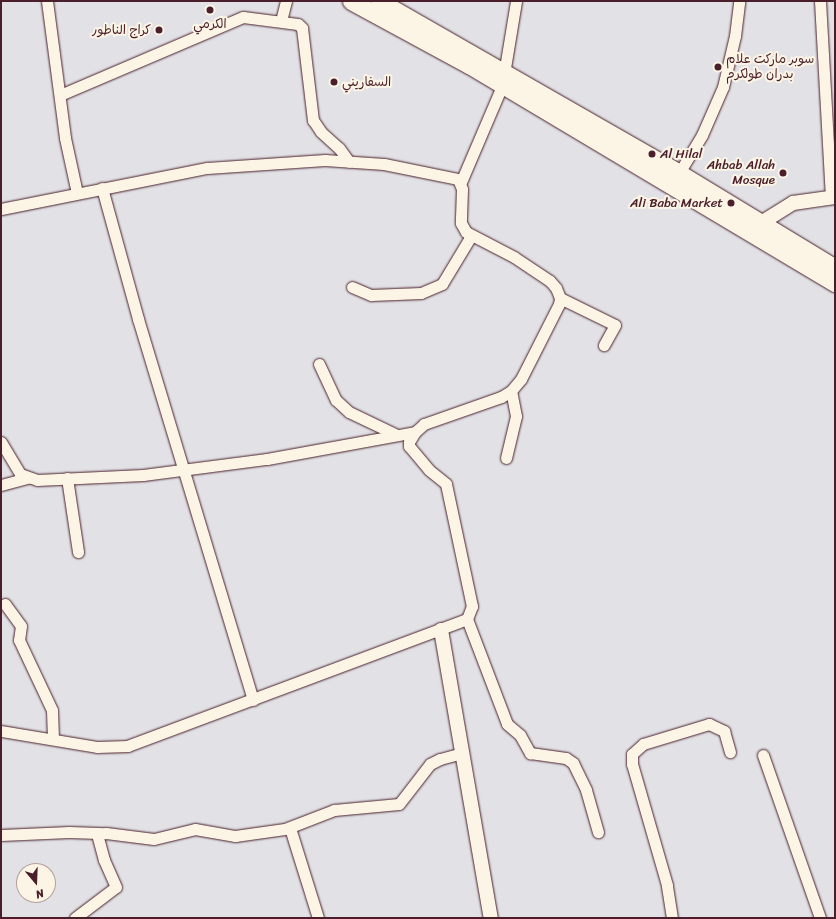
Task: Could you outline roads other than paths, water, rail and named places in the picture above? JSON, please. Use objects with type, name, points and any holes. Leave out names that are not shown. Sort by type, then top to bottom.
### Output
[{"type":"main road","points":[[350,1],[504,79],[679,173],[835,268]]},
{"type":"main road","points":[[379,1],[835,283]]},
{"type":"street","points":[[47,1],[65,138],[77,193]]},
{"type":"street","points":[[281,21],[286,1]]},
{"type":"street","points":[[516,1],[504,79],[461,182],[461,223],[471,236],[514,257],[550,281],[556,288],[560,298],[560,304],[521,379],[511,391],[501,397],[424,424],[415,432],[408,446],[429,470],[442,480],[448,489],[472,606],[467,619],[507,724],[520,735],[530,753],[566,758],[573,763],[588,795],[598,832]]},
{"type":"street","points":[[679,173],[702,135],[723,86],[735,36],[739,1]]},
{"type":"street","points":[[761,223],[793,203],[833,197],[820,1]]},
{"type":"street","points":[[60,95],[243,17],[298,24],[302,28],[313,120],[321,132],[339,148],[349,162]]},
{"type":"street","points":[[1,210],[77,193],[207,168],[325,160],[384,164],[454,177],[461,182]]},
{"type":"street","points":[[102,188],[138,319],[254,700]]},
{"type":"street","points":[[352,287],[371,295],[421,293],[442,284],[471,236]]},
{"type":"street","points":[[560,298],[615,325],[604,345]]},
{"type":"street","points":[[319,364],[328,386],[340,404],[368,423],[397,435]]},
{"type":"street","points":[[506,458],[516,416],[511,391]]},
{"type":"street","points":[[1,486],[28,478],[143,475],[267,459],[415,432]]},
{"type":"street","points":[[1,442],[17,470],[28,478]]},
{"type":"street","points":[[67,478],[78,552]]},
{"type":"street","points":[[5,604],[21,626],[19,640],[52,710],[53,739]]},
{"type":"street","points":[[1,731],[107,748],[128,746],[442,630],[467,619]]},
{"type":"street","points":[[442,630],[491,918]]},
{"type":"street","points":[[672,918],[667,885],[632,764],[632,754],[643,744],[710,724],[724,731],[730,752]]},
{"type":"street","points":[[1,836],[97,833],[154,839],[195,830],[235,836],[290,828],[334,810],[399,804],[430,764],[440,759],[463,753]]},
{"type":"street","points":[[764,755],[820,918]]},
{"type":"street","points":[[290,828],[318,918]]},
{"type":"street","points":[[75,918],[116,887],[104,860],[97,833]]},
{"type":"place","name":"الكرمي","points":[[210,10]]},
{"type":"place","name":"كراج الناطور","points":[[159,30]]},
{"type":"place","name":"سوبر ماركت علام بدران طولكرم","points":[[718,67]]},
{"type":"place","name":"السفاريني","points":[[334,82]]},
{"type":"place","name":"Al Hilal","points":[[652,154]]},
{"type":"place","name":"Ahbab Allah Mosque","points":[[783,173]]},
{"type":"place","name":"Ali Baba Market","points":[[731,203]]}]
